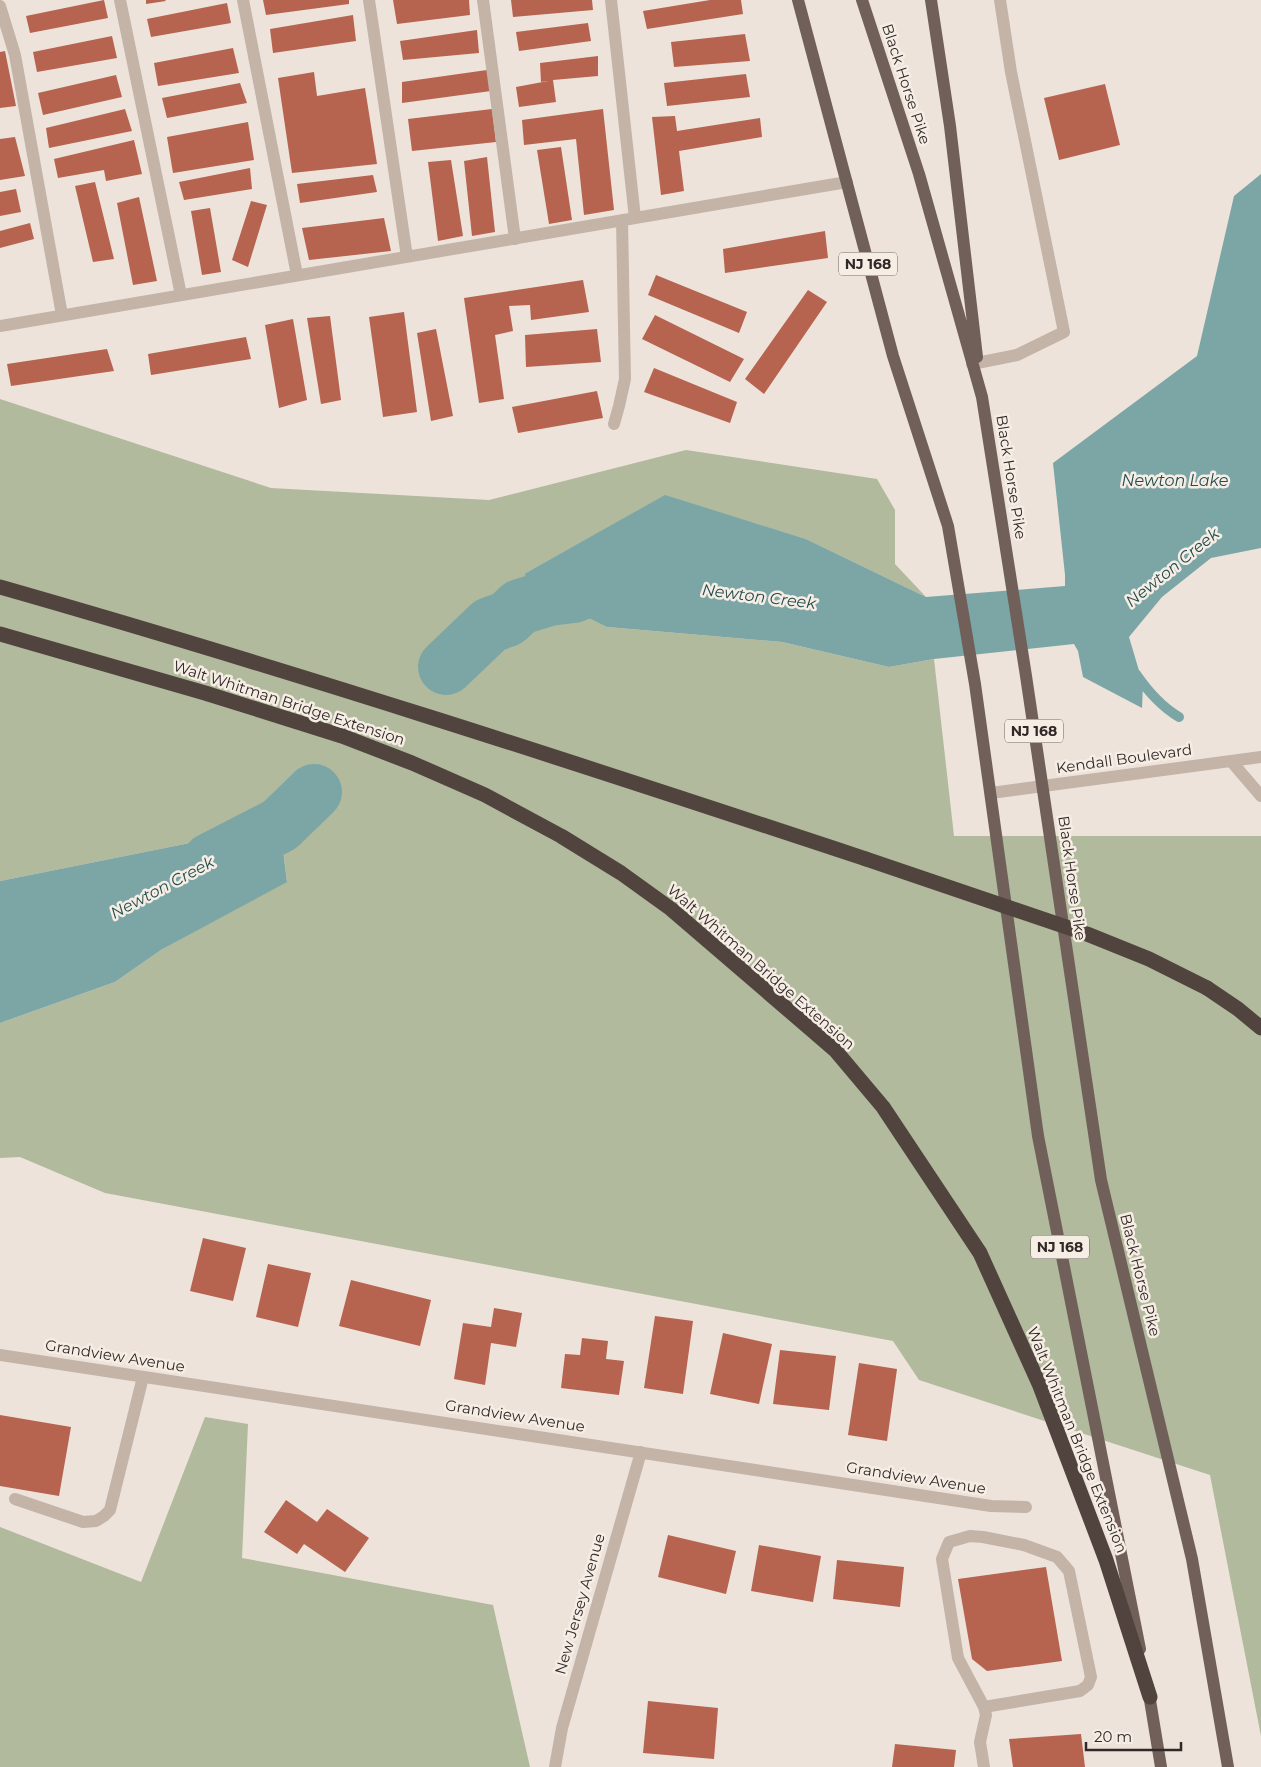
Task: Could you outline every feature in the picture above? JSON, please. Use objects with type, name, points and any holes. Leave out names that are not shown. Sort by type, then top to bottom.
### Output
[{"type":"highway","name":"Walt Whitman Bridge Extension","points":[[0,587],[301,676],[528,748],[1087,934],[1149,959],[1207,988],[1261,1028]]},
{"type":"highway","name":"Walt Whitman Bridge Extension","points":[[0,634],[196,690],[342,736],[412,763],[485,795],[560,836],[621,874],[671,909],[835,1050],[883,1108],[980,1253],[1040,1386],[1106,1560],[1150,1697]]},
{"type":"main road","name":"NJ 168","points":[[798,0],[893,356],[948,526],[975,684],[1038,1136],[1150,1697],[1161,1767]]},
{"type":"main road","name":"Black Horse Pike","points":[[862,0],[919,174],[975,363],[1026,676],[1101,1180],[1192,1559],[1228,1767]]},
{"type":"main road","points":[[931,0],[950,126],[975,363]]},
{"type":"street","points":[[120,0],[181,295]]},
{"type":"street","points":[[243,0],[297,275]]},
{"type":"street","points":[[369,0],[407,257]]},
{"type":"street","points":[[484,0],[515,238]]},
{"type":"street","points":[[611,0],[635,218]]},
{"type":"street","points":[[975,363],[1017,355],[1064,332],[1011,72],[1000,0]]},
{"type":"street","points":[[0,6],[15,55],[62,315]]},
{"type":"street","points":[[0,326],[847,182]]},
{"type":"street","points":[[614,424],[625,379],[622,220]]},
{"type":"street","name":"Kendall Boulevard","points":[[991,793],[1261,757]]},
{"type":"street","points":[[1231,761],[1261,796]]},
{"type":"street","name":"Grandview Avenue","points":[[0,1355],[991,1506],[1026,1507]]},
{"type":"street","points":[[15,1499],[83,1522],[96,1521],[104,1516],[110,1510],[143,1376]]},
{"type":"street","name":"New Jersey Avenue","points":[[555,1767],[562,1728],[641,1452]]},
{"type":"street","points":[[984,1707],[1080,1691],[1088,1685],[1091,1677],[1069,1571],[1057,1557],[1024,1545],[970,1536],[950,1542],[942,1558],[958,1658],[984,1707],[986,1715],[980,1742],[984,1767]]},
{"type":"green space","points":[[0,399],[271,488],[489,500],[686,450],[877,479],[895,510],[895,564],[926,597],[806,539],[665,496],[524,574],[607,627],[782,642],[889,667],[934,659],[954,836],[1261,836],[1261,1736],[1210,1475],[919,1380],[893,1341],[105,1193],[20,1157],[0,1158],[0,1023],[115,982],[161,950],[287,881],[280,825],[0,881]]},
{"type":"green space","points":[[205,1417],[248,1424],[242,1558],[493,1605],[530,1767],[0,1767],[0,1527],[141,1582]]},
{"type":"water","name":"Newton Lake","points":[[1261,174],[1261,548],[1211,558],[1162,597],[1129,637],[1143,684],[1142,708],[1083,677],[1078,651],[1074,644],[934,659],[889,667],[782,642],[607,627],[549,598],[524,574],[665,495],[806,539],[926,597],[1065,586],[1053,463],[1197,356],[1234,196]]},
{"type":"water","points":[[280,825],[287,882],[161,950],[115,982],[0,1023],[0,881]]},
{"type":"building","points":[[104,0],[108,18],[30,33],[26,16]]},
{"type":"building","points":[[146,0],[165,0],[166,1],[146,4]]},
{"type":"building","points":[[263,0],[349,0],[349,4],[266,15]]},
{"type":"building","points":[[393,0],[469,0],[470,15],[397,24]]},
{"type":"building","points":[[511,0],[592,0],[593,10],[513,17]]},
{"type":"building","points":[[710,0],[741,0],[743,14],[647,29],[643,11]]},
{"type":"building","points":[[227,3],[231,23],[151,37],[147,19]]},
{"type":"building","points":[[353,15],[356,41],[273,53],[270,29]]},
{"type":"building","points":[[588,23],[591,41],[519,51],[516,32]]},
{"type":"building","points":[[477,30],[479,53],[403,60],[400,41]]},
{"type":"building","points":[[745,34],[750,61],[674,67],[671,42]]},
{"type":"building","points":[[112,36],[117,58],[37,72],[33,52]]},
{"type":"building","points":[[233,48],[239,73],[158,86],[154,63]]},
{"type":"building","points":[[5,51],[16,106],[0,108],[0,52]]},
{"type":"building","points":[[598,56],[598,76],[553,80],[556,102],[519,107],[516,87],[548,81],[541,82],[540,63]]},
{"type":"building","points":[[487,70],[491,91],[402,103],[402,82]]},
{"type":"building","points":[[314,72],[317,96],[365,88],[377,164],[292,173],[278,78]]},
{"type":"building","points":[[746,74],[750,97],[667,106],[664,83]]},
{"type":"building","points":[[116,75],[122,97],[43,115],[38,93]]},
{"type":"building","points":[[240,83],[247,103],[167,118],[162,98]]},
{"type":"building","points":[[1105,84],[1120,145],[1059,160],[1044,98]]},
{"type":"building","points":[[125,109],[132,131],[49,148],[46,128]]},
{"type":"building","points":[[492,109],[496,142],[412,151],[408,119]]},
{"type":"building","points":[[603,109],[614,210],[584,215],[576,139],[524,145],[522,120]]},
{"type":"building","points":[[675,116],[677,131],[760,118],[762,137],[679,151],[684,191],[661,195],[652,117]]},
{"type":"building","points":[[248,122],[254,160],[173,173],[167,137]]},
{"type":"building","points":[[15,137],[25,176],[0,180],[0,139]]},
{"type":"building","points":[[134,140],[142,174],[106,181],[104,170],[58,178],[54,159]]},
{"type":"building","points":[[561,147],[572,220],[549,224],[537,150]]},
{"type":"building","points":[[487,157],[495,232],[472,236],[464,161]]},
{"type":"building","points":[[451,160],[463,236],[438,241],[428,162]]},
{"type":"building","points":[[250,168],[252,189],[184,200],[179,182]]},
{"type":"building","points":[[373,175],[377,192],[300,203],[297,184]]},
{"type":"building","points":[[95,182],[114,259],[93,262],[75,186]]},
{"type":"building","points":[[16,189],[21,212],[0,216],[0,192]]},
{"type":"building","points":[[139,197],[157,281],[133,285],[117,203]]},
{"type":"building","points":[[251,201],[267,205],[248,267],[232,260]]},
{"type":"building","points":[[210,208],[221,272],[202,275],[191,211]]},
{"type":"building","points":[[384,218],[391,251],[309,260],[302,228]]},
{"type":"building","points":[[30,223],[34,239],[0,248],[0,231]]},
{"type":"building","points":[[825,231],[828,258],[725,273],[723,249]]},
{"type":"building","points":[[656,275],[747,312],[739,333],[648,295]]},
{"type":"building","points":[[583,280],[589,312],[531,320],[530,305],[509,306],[513,331],[495,335],[504,399],[479,403],[464,298]]},
{"type":"building","points":[[808,290],[827,302],[764,394],[745,379]]},
{"type":"building","points":[[404,312],[417,412],[383,417],[369,317]]},
{"type":"building","points":[[655,315],[744,359],[730,382],[642,339]]},
{"type":"building","points":[[330,316],[341,400],[321,404],[307,318]]},
{"type":"building","points":[[293,319],[307,400],[279,408],[265,325]]},
{"type":"building","points":[[436,329],[453,416],[431,421],[417,333]]},
{"type":"building","points":[[597,329],[601,362],[526,367],[525,335]]},
{"type":"building","points":[[246,337],[251,359],[151,375],[148,354]]},
{"type":"building","points":[[107,349],[114,371],[11,386],[7,364]]},
{"type":"building","points":[[654,368],[737,402],[730,423],[644,392]]},
{"type":"building","points":[[597,391],[603,418],[518,433],[512,407]]},
{"type":"building","points":[[203,1238],[246,1248],[233,1301],[190,1291]]},
{"type":"building","points":[[268,1264],[311,1273],[298,1327],[256,1317]]},
{"type":"building","points":[[351,1280],[431,1300],[420,1346],[339,1326]]},
{"type":"building","points":[[494,1308],[522,1313],[516,1347],[491,1343],[485,1385],[454,1379],[463,1323],[491,1327]]},
{"type":"building","points":[[655,1316],[693,1321],[683,1394],[644,1388]]},
{"type":"building","points":[[723,1333],[772,1344],[759,1404],[710,1394]]},
{"type":"building","points":[[582,1338],[608,1341],[606,1359],[624,1361],[619,1395],[561,1388],[565,1354],[580,1355]]},
{"type":"building","points":[[780,1350],[836,1356],[829,1410],[773,1404]]},
{"type":"building","points":[[859,1363],[897,1369],[887,1441],[848,1435]]},
{"type":"building","points":[[0,1415],[71,1427],[59,1496],[0,1486]]},
{"type":"building","points":[[286,1500],[317,1522],[327,1509],[369,1538],[345,1572],[304,1544],[297,1554],[264,1532]]},
{"type":"building","points":[[668,1535],[736,1551],[726,1594],[658,1577]]},
{"type":"building","points":[[759,1545],[821,1556],[813,1602],[751,1591]]},
{"type":"building","points":[[837,1560],[904,1567],[900,1607],[833,1599]]},
{"type":"building","points":[[1046,1567],[1062,1661],[987,1671],[972,1659],[958,1579]]},
{"type":"building","points":[[648,1701],[718,1708],[714,1759],[643,1753]]},
{"type":"building","points":[[1081,1734],[1085,1767],[1013,1767],[1009,1739]]},
{"type":"building","points":[[895,1744],[956,1750],[954,1767],[892,1767]]},
{"type":"waterway","name":"Newton Creek","points":[[446,667],[490,625],[507,619],[520,607],[549,598],[573,595],[595,586],[624,585]]},
{"type":"waterway","points":[[1136,674],[1155,698],[1179,717]]},
{"type":"waterway","name":"Newton Creek","points":[[210,861],[280,825],[314,792]]}]
